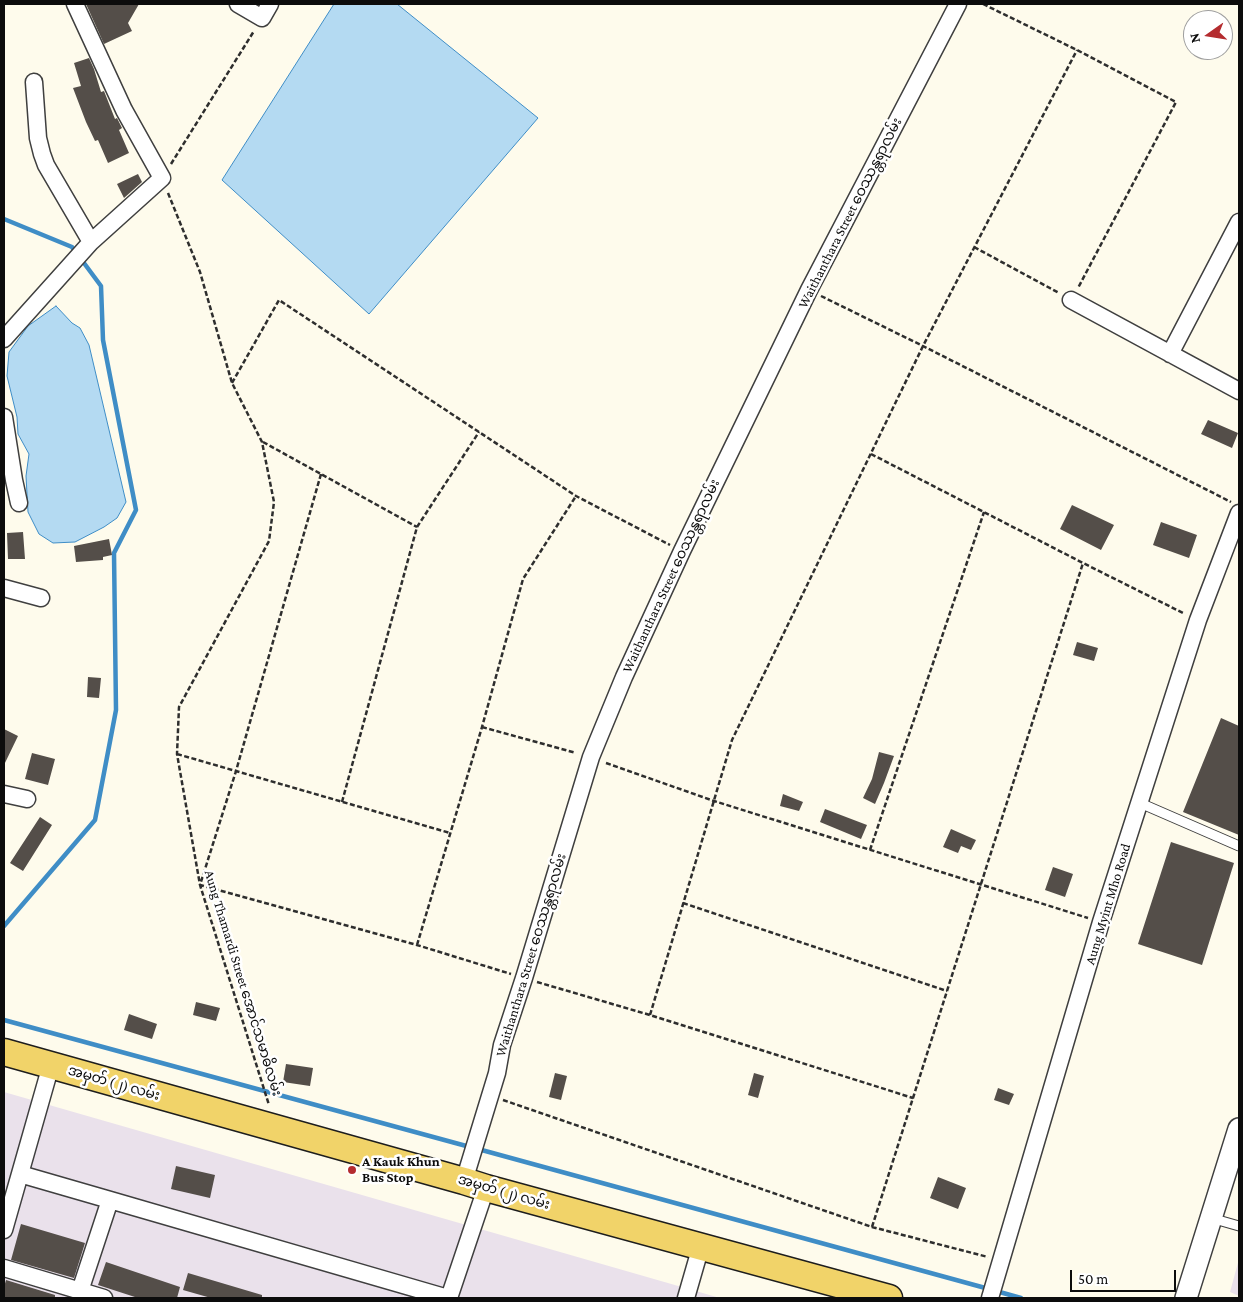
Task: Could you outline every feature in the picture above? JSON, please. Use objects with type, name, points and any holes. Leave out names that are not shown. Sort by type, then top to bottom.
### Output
[{"type":"main road","name":"အမှတ် (၂) လမ်း","points":[[4,1052],[890,1298]]},
{"type":"street","points":[[4,338],[91,242],[162,178],[124,110],[75,4]]},
{"type":"street","points":[[238,4],[266,11]]},
{"type":"street","name":"Waithanthara Street ဝေဿန္တရာလမ်း","points":[[448,1298],[475,1184],[490,1095],[497,1073],[502,1046],[591,758],[624,677],[682,552],[809,290],[958,4]]},
{"type":"street","points":[[34,82],[38,138],[46,165],[91,242]]},
{"type":"street","points":[[1170,354],[1239,222]]},
{"type":"street","points":[[1071,300],[1239,391]]},
{"type":"street","points":[[5,425],[9,480],[19,503]]},
{"type":"street","name":"Aung Myint Mho Road","points":[[990,1298],[1101,922],[1235,508]]},
{"type":"street","points":[[4,588],[41,598]]},
{"type":"street","points":[[4,794],[27,799]]},
{"type":"street","points":[[4,1230],[51,1066]]},
{"type":"street","points":[[1186,1298],[1239,1129]]},
{"type":"street","points":[[20,1174],[448,1298]]},
{"type":"street","points":[[80,1291],[110,1200]]},
{"type":"street","points":[[686,1298],[701,1246]]},
{"type":"street","points":[[4,1268],[104,1298]]},
{"type":"lane","points":[[1140,803],[1239,846]]},
{"type":"lane","points":[[1212,1218],[1239,1226]]},
{"type":"path","points":[[974,247],[1071,300],[1176,102],[1077,50],[983,4]]},
{"type":"path","points":[[162,178],[266,11]]},
{"type":"path","points":[[650,1015],[732,740],[923,346],[1077,50]]},
{"type":"path","name":"Aung Thamardi Street အောင်သမာဓိလမ်း","points":[[162,178],[200,272],[232,383],[262,442],[274,502],[269,541],[179,707],[177,754],[200,884],[276,1128]]},
{"type":"path","points":[[809,290],[923,346],[1235,508]]},
{"type":"path","points":[[232,383],[279,300],[576,496],[682,552]]},
{"type":"path","points":[[342,802],[417,527],[479,432]]},
{"type":"path","points":[[262,442],[417,527]]},
{"type":"path","points":[[871,454],[1198,620]]},
{"type":"path","points":[[321,474],[236,771],[200,884],[417,945],[650,1015],[913,1098]]},
{"type":"path","points":[[417,945],[482,727],[523,579],[576,496]]},
{"type":"path","points":[[870,850],[984,512]]},
{"type":"path","points":[[872,1227],[1083,563]]},
{"type":"path","points":[[482,727],[591,758],[714,802],[1101,922]]},
{"type":"path","points":[[177,754],[450,834]]},
{"type":"path","points":[[683,903],[947,991]]},
{"type":"path","points":[[490,1095],[872,1227],[1001,1260]]},
{"type":"shaded area","points":[[4,1092],[720,1298],[4,1298]]},
{"type":"shaded area","points":[[1239,1259],[1239,1296],[1230,1292]]},
{"type":"water","points":[[334,4],[397,4],[538,118],[369,314],[222,180]]},
{"type":"water","points":[[56,306],[72,323],[80,328],[89,345],[126,502],[117,518],[104,527],[75,542],[53,543],[39,534],[28,512],[26,476],[29,454],[18,434],[17,417],[7,376],[9,352],[28,326]]},
{"type":"building","points":[[86,4],[139,4],[128,23],[132,31],[104,44]]},
{"type":"building","points":[[89,58],[101,92],[104,91],[115,119],[117,118],[122,128],[119,130],[129,153],[108,163],[98,140],[95,141],[86,122],[73,88],[81,86],[74,63]]},
{"type":"building","points":[[138,174],[142,182],[124,198],[117,184]]},
{"type":"building","points":[[1208,420],[1238,433],[1232,448],[1201,434]]},
{"type":"building","points":[[1072,505],[1114,525],[1101,550],[1060,529]]},
{"type":"building","points":[[1161,522],[1197,535],[1189,558],[1153,545]]},
{"type":"building","points":[[23,532],[25,559],[8,559],[7,533]]},
{"type":"building","points":[[109,539],[112,555],[103,557],[103,560],[76,562],[74,546]]},
{"type":"building","points":[[1077,642],[1098,648],[1094,661],[1073,655]]},
{"type":"building","points":[[88,677],[101,678],[99,698],[87,697]]},
{"type":"building","points":[[1221,718],[1239,726],[1239,835],[1183,812]]},
{"type":"building","points":[[4,729],[18,736],[4,765]]},
{"type":"building","points":[[879,752],[894,756],[875,804],[863,798],[872,779]]},
{"type":"building","points":[[32,753],[55,759],[48,785],[25,779]]},
{"type":"building","points":[[783,794],[803,802],[799,811],[780,806]]},
{"type":"building","points":[[825,809],[867,825],[861,839],[820,822]]},
{"type":"building","points":[[40,817],[52,825],[23,871],[10,863]]},
{"type":"building","points":[[951,829],[976,840],[971,850],[961,846],[958,853],[943,847]]},
{"type":"building","points":[[1171,842],[1234,863],[1202,965],[1138,944]]},
{"type":"building","points":[[1053,867],[1073,874],[1065,897],[1045,890]]},
{"type":"building","points":[[196,1002],[220,1008],[216,1021],[193,1015]]},
{"type":"building","points":[[129,1014],[157,1024],[152,1039],[124,1030]]},
{"type":"building","points":[[286,1064],[313,1068],[310,1086],[283,1082]]},
{"type":"building","points":[[555,1073],[567,1076],[561,1100],[549,1097]]},
{"type":"building","points":[[754,1073],[764,1076],[758,1098],[748,1095]]},
{"type":"building","points":[[998,1088],[1014,1094],[1009,1105],[994,1100]]},
{"type":"building","points":[[176,1166],[215,1175],[210,1198],[171,1189]]},
{"type":"building","points":[[938,1177],[966,1188],[958,1209],[930,1198]]},
{"type":"building","points":[[21,1224],[85,1243],[74,1278],[11,1260]]},
{"type":"building","points":[[106,1262],[180,1287],[177,1298],[138,1298],[98,1285]]},
{"type":"building","points":[[188,1273],[262,1295],[262,1298],[211,1298],[183,1290]]},
{"type":"building","points":[[6,1280],[55,1295],[55,1298],[4,1298]]},
{"type":"waterway","points":[[4,219],[72,247],[76,253]]},
{"type":"waterway","points":[[4,926],[95,820],[116,710],[114,553],[136,510],[103,340],[101,286],[81,259]]},
{"type":"waterway","points":[[4,1020],[470,1147]]},
{"type":"waterway","points":[[478,1149],[989,1289]]},
{"type":"waterway","points":[[996,1291],[1021,1298]]},
{"type":"place","name":"A Kauk Khun Bus Stop","points":[[352,1170]]}]
